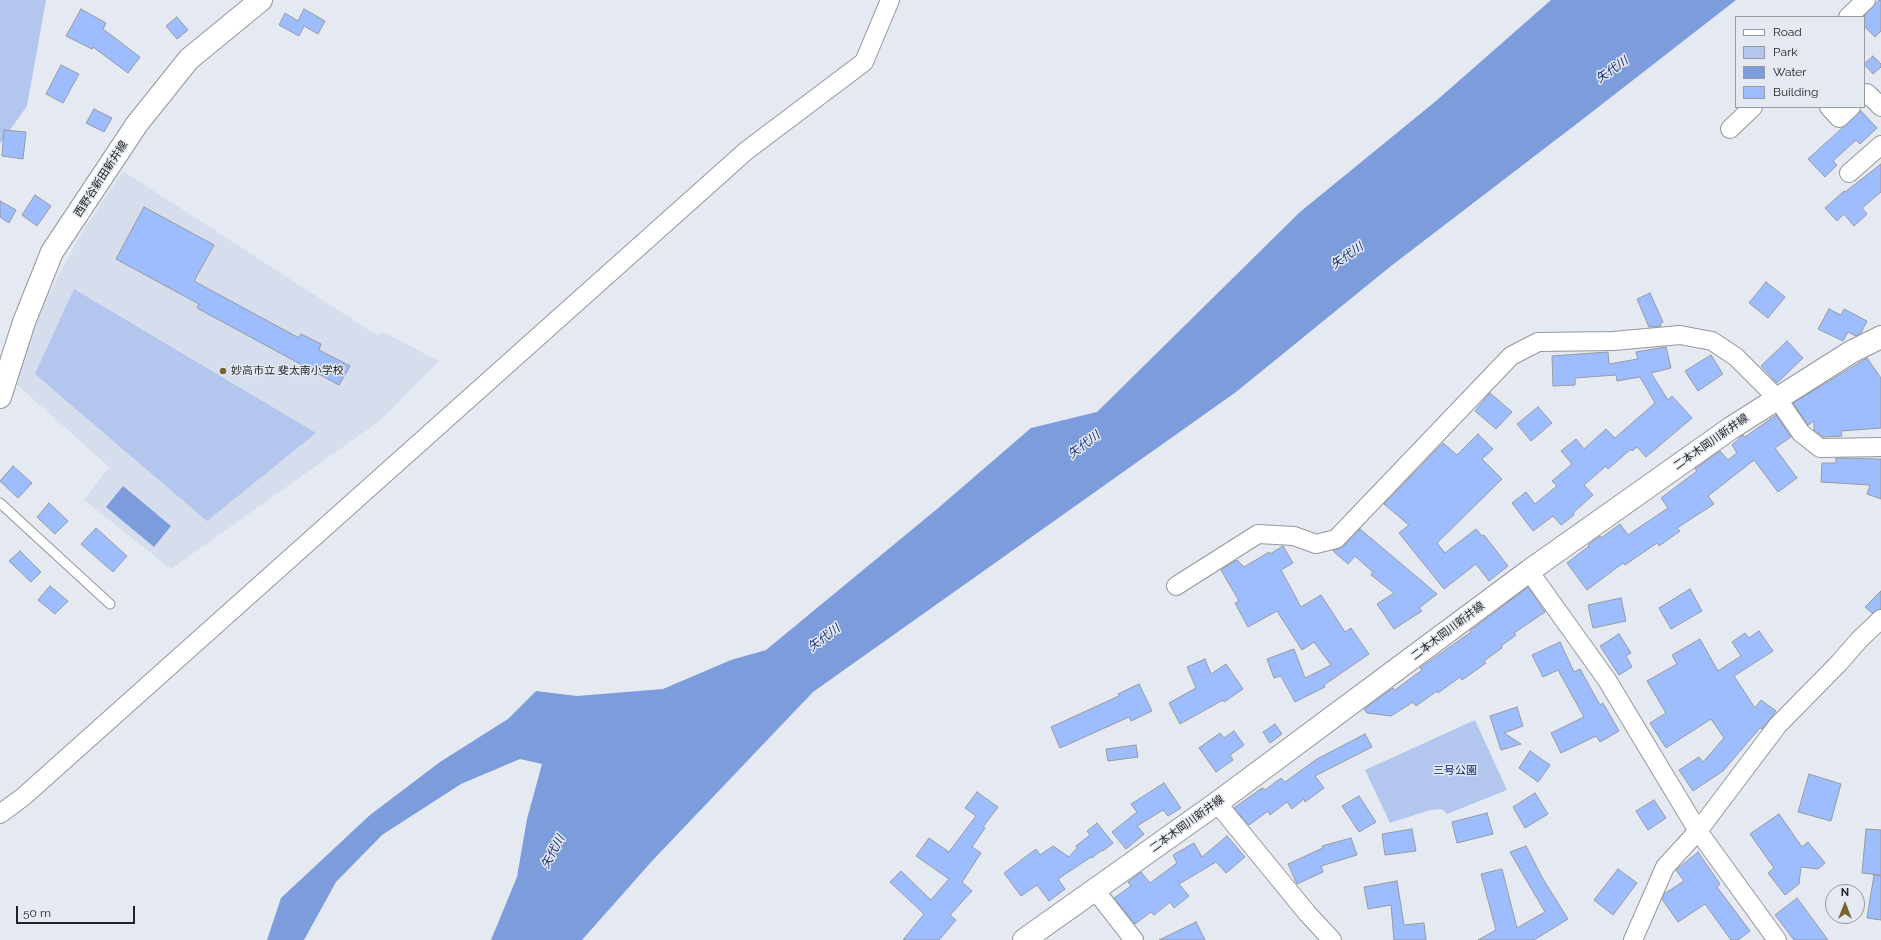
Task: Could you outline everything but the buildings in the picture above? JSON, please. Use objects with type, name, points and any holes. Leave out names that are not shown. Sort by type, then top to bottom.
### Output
[{"type":"main road","name":"西野谷新田新井線","points":[[0,397],[24,322],[57,246],[137,124],[189,59],[261,0]]},
{"type":"main road","name":"二本木岡川新井線","points":[[1024,940],[1217,803],[1529,571],[1731,428],[1851,352],[1881,337]]},
{"type":"street","points":[[0,814],[23,797],[746,151],[864,62],[890,0]]},
{"type":"street","points":[[1849,16],[1866,0]]},
{"type":"street","points":[[1865,95],[1867,93],[1881,107]]},
{"type":"street","points":[[1730,129],[1752,108]]},
{"type":"street","points":[[1830,108],[1839,118],[1850,108]]},
{"type":"street","points":[[1849,173],[1881,145]]},
{"type":"street","points":[[1176,586],[1258,534],[1294,536],[1316,544],[1336,539],[1511,356],[1538,342],[1613,341],[1680,335],[1712,340],[1736,357],[1777,398],[1801,433],[1820,448],[1881,447]]},
{"type":"street","points":[[1529,571],[1607,680],[1698,831],[1776,940]]},
{"type":"street","points":[[1633,940],[1665,867],[1698,831],[1778,725],[1881,619]]},
{"type":"street","points":[[1217,803],[1307,913],[1332,940]]},
{"type":"street","points":[[1095,890],[1134,940]]},
{"type":"lane","points":[[0,503],[110,604]]},
{"type":"shaded area","name":"妙高市立 斐太南小学校","points":[[123,171],[378,336],[383,332],[439,361],[382,419],[171,569],[84,500],[109,467],[13,381],[40,311],[79,237]]},
{"type":"green space","points":[[0,0],[46,0],[27,106],[0,144]]},
{"type":"green space","points":[[74,289],[316,433],[207,521],[35,374]]},
{"type":"green space","name":"三号公園","points":[[1475,720],[1507,790],[1447,814],[1442,809],[1430,810],[1390,823],[1365,770]]},
{"type":"water","name":"矢代川","points":[[1551,0],[1736,0],[1391,266],[1236,392],[813,692],[652,861],[582,940],[491,940],[517,877],[527,819],[542,764],[520,759],[461,784],[382,835],[336,882],[304,940],[267,940],[281,898],[370,815],[440,762],[508,719],[536,691],[577,696],[663,689],[731,660],[766,650],[937,509],[1031,428],[1097,412],[1300,212],[1436,101]]},
{"type":"water","points":[[123,486],[171,526],[154,547],[106,507]]},
{"type":"place","name":"妙高市立 斐太南小学校","points":[[223,371]]}]
